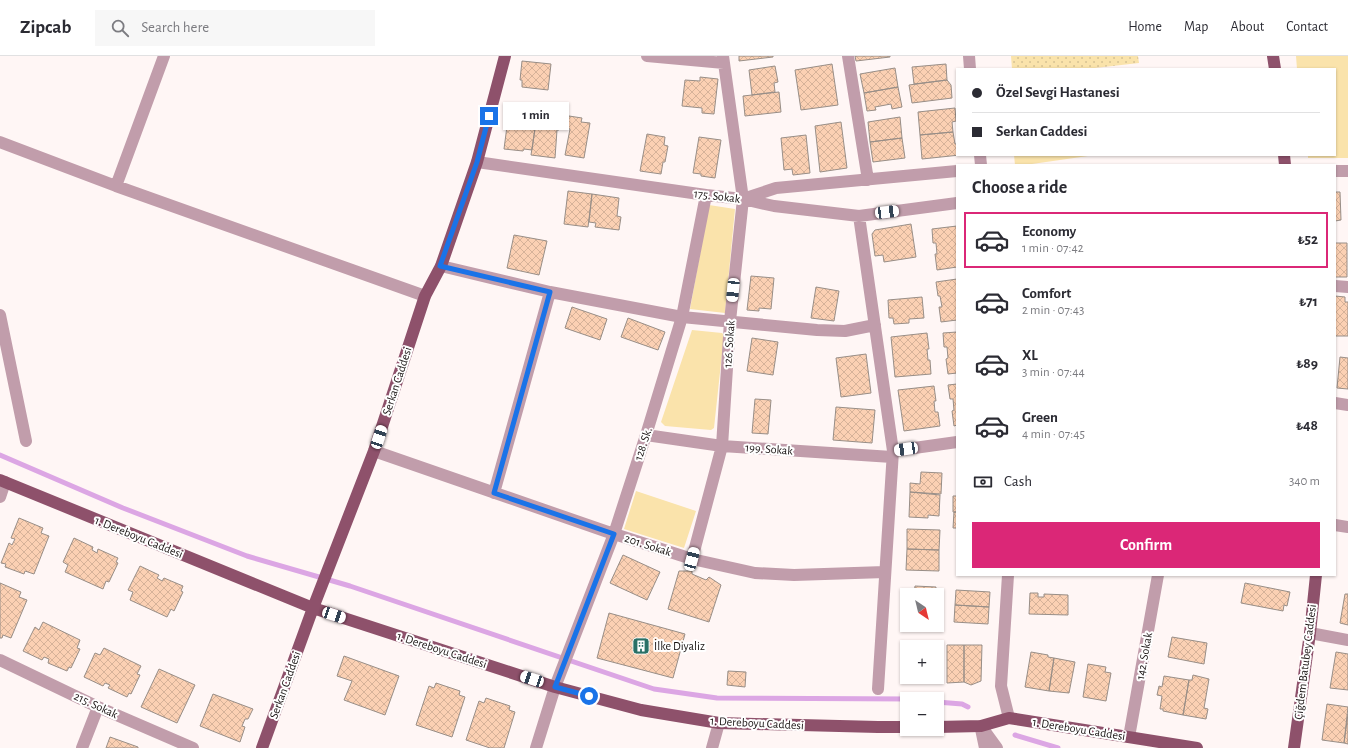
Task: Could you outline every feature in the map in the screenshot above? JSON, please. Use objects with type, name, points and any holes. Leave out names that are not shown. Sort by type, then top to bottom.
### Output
[{"type":"main road","name":"Serkan Caddesi","points":[[262,748],[313,608],[374,451],[425,296],[440,266],[477,162],[505,56]]},
{"type":"main road","points":[[1273,56],[1275,68]]},
{"type":"main road","name":"1. Dereboyu Caddesi","points":[[3,481],[313,608],[555,687],[641,710],[718,723],[878,728],[900,727]]},
{"type":"main road","name":"Çiğdem Batubey Caddesi","points":[[1294,748],[1310,634],[1316,576]]},
{"type":"main road","name":"1. Dereboyu Caddesi","points":[[944,727],[981,726],[1009,718],[1197,748]]},
{"type":"street","points":[[116,186],[164,56]]},
{"type":"street","points":[[647,56],[724,59]]},
{"type":"street","points":[[848,56],[868,180]]},
{"type":"street","points":[[969,56],[970,68]]},
{"type":"street","name":"126. Sokak","points":[[692,559],[722,446],[730,321],[743,199],[724,59]]},
{"type":"street","points":[[0,142],[116,186],[425,296]]},
{"type":"street","name":"175. Sokak","points":[[477,162],[743,199],[774,206],[859,216],[956,203]]},
{"type":"street","points":[[1336,171],[1348,171]]},
{"type":"street","points":[[743,199],[776,188],[956,172]]},
{"type":"street","name":"128. Sk.","points":[[536,748],[555,687],[614,534],[646,435],[682,316],[706,195]]},
{"type":"street","points":[[859,216],[892,454],[878,689]]},
{"type":"street","points":[[440,266],[550,292],[682,316],[818,330],[845,331],[875,325]]},
{"type":"street","points":[[1336,286],[1348,287]]},
{"type":"street","points":[[494,493],[550,292]]},
{"type":"street","points":[[0,315],[26,441]]},
{"type":"street","points":[[1336,403],[1348,405]]},
{"type":"street","name":"199. Sokak","points":[[646,435],[722,446],[892,454],[956,442]]},
{"type":"street","name":"201. Sokak","points":[[374,451],[614,534],[692,559],[755,573],[794,575],[885,572]]},
{"type":"street","points":[[0,497],[3,481]]},
{"type":"street","points":[[1336,525],[1348,527]]},
{"type":"street","points":[[1008,576],[1001,686],[1009,718]]},
{"type":"street","name":"142. Sokak","points":[[1129,736],[1158,576]]},
{"type":"street","points":[[1310,634],[1348,640]]},
{"type":"street","name":"215. Sokak","points":[[0,660],[98,707],[193,748]]},
{"type":"street","points":[[82,748],[98,707]]},
{"type":"street","points":[[712,748],[718,723]]},
{"type":"street","points":[[981,726],[985,748]]},
{"type":"street","points":[[981,726],[997,748]]},
{"type":"shaded area","points":[[1011,56],[1138,56],[1139,63],[1095,68],[1012,68]]},
{"type":"shaded area","points":[[1296,56],[1348,56],[1348,158],[1308,158],[1308,156],[1336,156],[1336,68],[1297,68]]},
{"type":"shaded area","points":[[1014,156],[1088,156],[1032,164],[1015,164]]},
{"type":"shaded area","points":[[709,205],[735,209],[725,313],[690,309]]},
{"type":"shaded area","points":[[692,330],[722,333],[724,335],[714,428],[711,430],[665,426],[661,422]]},
{"type":"shaded area","points":[[636,491],[696,511],[684,548],[624,529]]},
{"type":"building","points":[[739,56],[773,56],[773,57],[739,61]]},
{"type":"building","points":[[855,56],[890,56],[890,57],[856,61]]},
{"type":"building","points":[[522,61],[551,64],[548,90],[522,87],[522,80],[520,80]]},
{"type":"building","points":[[832,64],[838,105],[801,110],[795,70]]},
{"type":"building","points":[[946,64],[947,80],[914,84],[912,67]]},
{"type":"building","points":[[775,66],[778,82],[774,83],[775,92],[752,95],[749,70]]},
{"type":"building","points":[[895,68],[898,87],[864,93],[860,74]]},
{"type":"building","points":[[700,77],[718,79],[714,114],[702,113],[702,108],[682,106],[685,80],[700,81]]},
{"type":"building","points":[[947,80],[951,85],[952,98],[912,103],[909,85]]},
{"type":"building","points":[[898,87],[902,107],[892,109],[891,104],[875,107],[876,110],[867,111],[864,93]]},
{"type":"building","points":[[779,92],[781,112],[745,116],[743,96]]},
{"type":"building","points":[[955,108],[956,121],[952,122],[953,132],[920,135],[918,112]]},
{"type":"building","points":[[509,111],[537,115],[532,150],[524,149],[523,151],[504,149]]},
{"type":"building","points":[[537,115],[561,119],[559,130],[557,130],[555,158],[531,155]]},
{"type":"building","points":[[569,116],[582,118],[581,122],[590,123],[584,158],[565,155],[570,129],[567,128]]},
{"type":"building","points":[[900,117],[902,138],[870,142],[868,122]]},
{"type":"building","points":[[841,122],[847,168],[820,172],[815,126]]},
{"type":"building","points":[[953,132],[956,144],[956,155],[922,159],[920,135]]},
{"type":"building","points":[[647,134],[665,137],[664,145],[668,146],[661,174],[640,171]]},
{"type":"building","points":[[806,135],[810,173],[793,175],[792,169],[784,170],[781,138]]},
{"type":"building","points":[[699,137],[721,140],[715,178],[693,173]]},
{"type":"building","points":[[902,138],[905,158],[873,162],[870,142]]},
{"type":"building","points":[[568,191],[592,194],[588,227],[564,224]]},
{"type":"building","points":[[1336,192],[1340,192],[1341,220],[1336,221]]},
{"type":"building","points":[[592,194],[619,198],[617,216],[621,217],[619,230],[595,227],[596,223],[589,222]]},
{"type":"building","points":[[911,224],[916,257],[884,262],[883,255],[875,256],[872,234],[875,230]]},
{"type":"building","points":[[956,226],[956,267],[937,270],[935,254],[937,254],[936,243],[933,243],[932,229]]},
{"type":"building","points":[[514,235],[547,241],[539,275],[507,268]]},
{"type":"building","points":[[1336,243],[1347,243],[1347,277],[1336,277]]},
{"type":"building","points":[[751,276],[774,278],[771,309],[759,308],[759,311],[747,310]]},
{"type":"building","points":[[956,279],[956,320],[941,322],[939,307],[942,307],[940,296],[938,296],[936,282]]},
{"type":"building","points":[[816,287],[839,291],[834,321],[811,318]]},
{"type":"building","points":[[1336,296],[1345,297],[1345,302],[1348,302],[1348,336],[1336,336]]},
{"type":"building","points":[[922,297],[924,318],[909,319],[909,323],[894,324],[893,318],[889,318],[888,300]]},
{"type":"building","points":[[572,307],[607,319],[600,340],[565,328]]},
{"type":"building","points":[[628,318],[665,332],[658,350],[621,337]]},
{"type":"building","points":[[956,332],[956,373],[948,374],[946,359],[948,358],[947,347],[944,347],[943,333]]},
{"type":"building","points":[[927,333],[929,349],[927,349],[928,360],[930,360],[931,374],[895,377],[891,337]]},
{"type":"building","points":[[752,338],[778,342],[773,375],[747,371]]},
{"type":"building","points":[[866,354],[871,393],[841,397],[836,358]]},
{"type":"building","points":[[1340,357],[1348,358],[1348,389],[1337,388]]},
{"type":"building","points":[[956,384],[956,425],[954,426],[952,411],[954,410],[953,399],[950,399],[948,385]]},
{"type":"building","points":[[934,386],[936,401],[934,401],[935,412],[938,412],[940,426],[904,431],[898,390]]},
{"type":"building","points":[[755,399],[771,400],[768,434],[752,433]]},
{"type":"building","points":[[836,407],[875,410],[872,443],[833,440]]},
{"type":"building","points":[[921,472],[942,473],[941,494],[910,492],[910,483],[920,484]]},
{"type":"building","points":[[910,492],[940,495],[939,516],[928,515],[928,518],[909,517]]},
{"type":"building","points":[[953,496],[956,496],[956,512],[953,512]]},
{"type":"building","points":[[954,512],[956,512],[956,528],[953,528]]},
{"type":"building","points":[[19,518],[43,528],[41,533],[49,536],[34,574],[25,571],[24,574],[5,567],[6,564],[1,563],[9,543],[12,545],[15,539],[11,538]]},
{"type":"building","points":[[907,529],[940,530],[939,550],[907,549]]},
{"type":"building","points":[[74,538],[93,547],[92,550],[97,553],[98,549],[118,558],[116,562],[118,563],[109,582],[106,581],[103,589],[65,572],[68,565],[63,562]]},
{"type":"building","points":[[907,549],[939,550],[939,571],[906,570]]},
{"type":"building","points":[[623,555],[660,572],[647,600],[610,583]]},
{"type":"building","points":[[140,566],[159,575],[157,578],[162,581],[164,578],[183,586],[181,591],[183,592],[174,611],[171,609],[167,617],[130,600],[133,592],[128,590]]},
{"type":"building","points":[[679,571],[692,571],[692,574],[706,580],[709,577],[721,585],[709,622],[668,609]]},
{"type":"building","points":[[0,583],[21,592],[19,597],[27,600],[11,638],[3,635],[2,638],[0,638]]},
{"type":"building","points":[[1245,583],[1290,592],[1287,606],[1284,605],[1283,611],[1241,603]]},
{"type":"building","points":[[915,586],[936,587],[936,588],[915,588]]},
{"type":"building","points":[[956,590],[990,592],[989,607],[955,605]]},
{"type":"building","points":[[1030,593],[1038,593],[1038,597],[1044,597],[1044,594],[1068,595],[1068,615],[1029,614]]},
{"type":"building","points":[[1345,594],[1348,594],[1348,625],[1340,623]]},
{"type":"building","points":[[955,605],[989,607],[988,624],[954,622]]},
{"type":"building","name":"İlke Diyaliz","points":[[609,613],[685,634],[673,678],[597,658]]},
{"type":"building","points":[[43,622],[80,640],[77,648],[80,649],[71,668],[69,667],[67,671],[48,663],[49,659],[44,657],[42,660],[23,651],[35,627],[39,630]]},
{"type":"building","points":[[1172,637],[1207,643],[1204,664],[1168,657]]},
{"type":"building","points":[[947,645],[964,645],[964,682],[947,683]]},
{"type":"building","points":[[964,645],[982,645],[981,681],[971,685],[964,682]]},
{"type":"building","points":[[104,648],[141,666],[137,674],[140,675],[131,694],[129,693],[127,697],[108,688],[110,685],[105,683],[103,686],[84,677],[95,653],[100,655]]},
{"type":"building","points":[[1031,652],[1048,655],[1048,657],[1054,658],[1049,691],[1025,687]]},
{"type":"building","points":[[1336,652],[1348,654],[1348,690],[1330,688]]},
{"type":"building","points":[[344,656],[399,676],[385,715],[344,700],[352,681],[337,676]]},
{"type":"building","points":[[1054,658],[1075,662],[1069,693],[1049,691]]},
{"type":"building","points":[[1088,664],[1106,667],[1105,672],[1111,673],[1106,701],[1083,697]]},
{"type":"building","points":[[159,669],[195,685],[177,723],[141,707]]},
{"type":"building","points":[[728,671],[746,672],[745,687],[727,685]]},
{"type":"building","points":[[1193,675],[1209,679],[1204,708],[1208,709],[1206,719],[1183,715],[1189,680],[1192,680]]},
{"type":"building","points":[[1164,676],[1189,680],[1183,715],[1160,709],[1162,696],[1157,695],[1159,686],[1162,687]]},
{"type":"building","points":[[436,683],[460,691],[459,695],[465,697],[452,737],[416,725],[429,686],[434,688]]},
{"type":"building","points":[[213,694],[253,709],[248,719],[245,719],[242,726],[245,727],[240,742],[200,726]]},
{"type":"building","points":[[486,698],[510,706],[509,710],[515,712],[504,748],[490,748],[466,740],[479,701],[484,703]]},
{"type":"building","points":[[1327,704],[1348,707],[1344,743],[1322,740]]},
{"type":"building","points":[[1348,714],[1348,744],[1344,743]]},
{"type":"building","points":[[110,737],[138,747],[138,748],[106,748]]},
{"type":"waterway","points":[[0,455],[123,508],[247,556],[350,586],[654,689],[717,698],[900,699]]},
{"type":"waterway","points":[[944,703],[962,704],[968,707]]},
{"type":"waterway","points":[[1015,735],[1058,748]]},
{"type":"place","name":"İlke Diyaliz","points":[[641,646]]},
{"type":"route","points":[[489,116],[477,162],[440,266],[550,292],[494,493],[614,534],[555,687],[589,696]]}]
